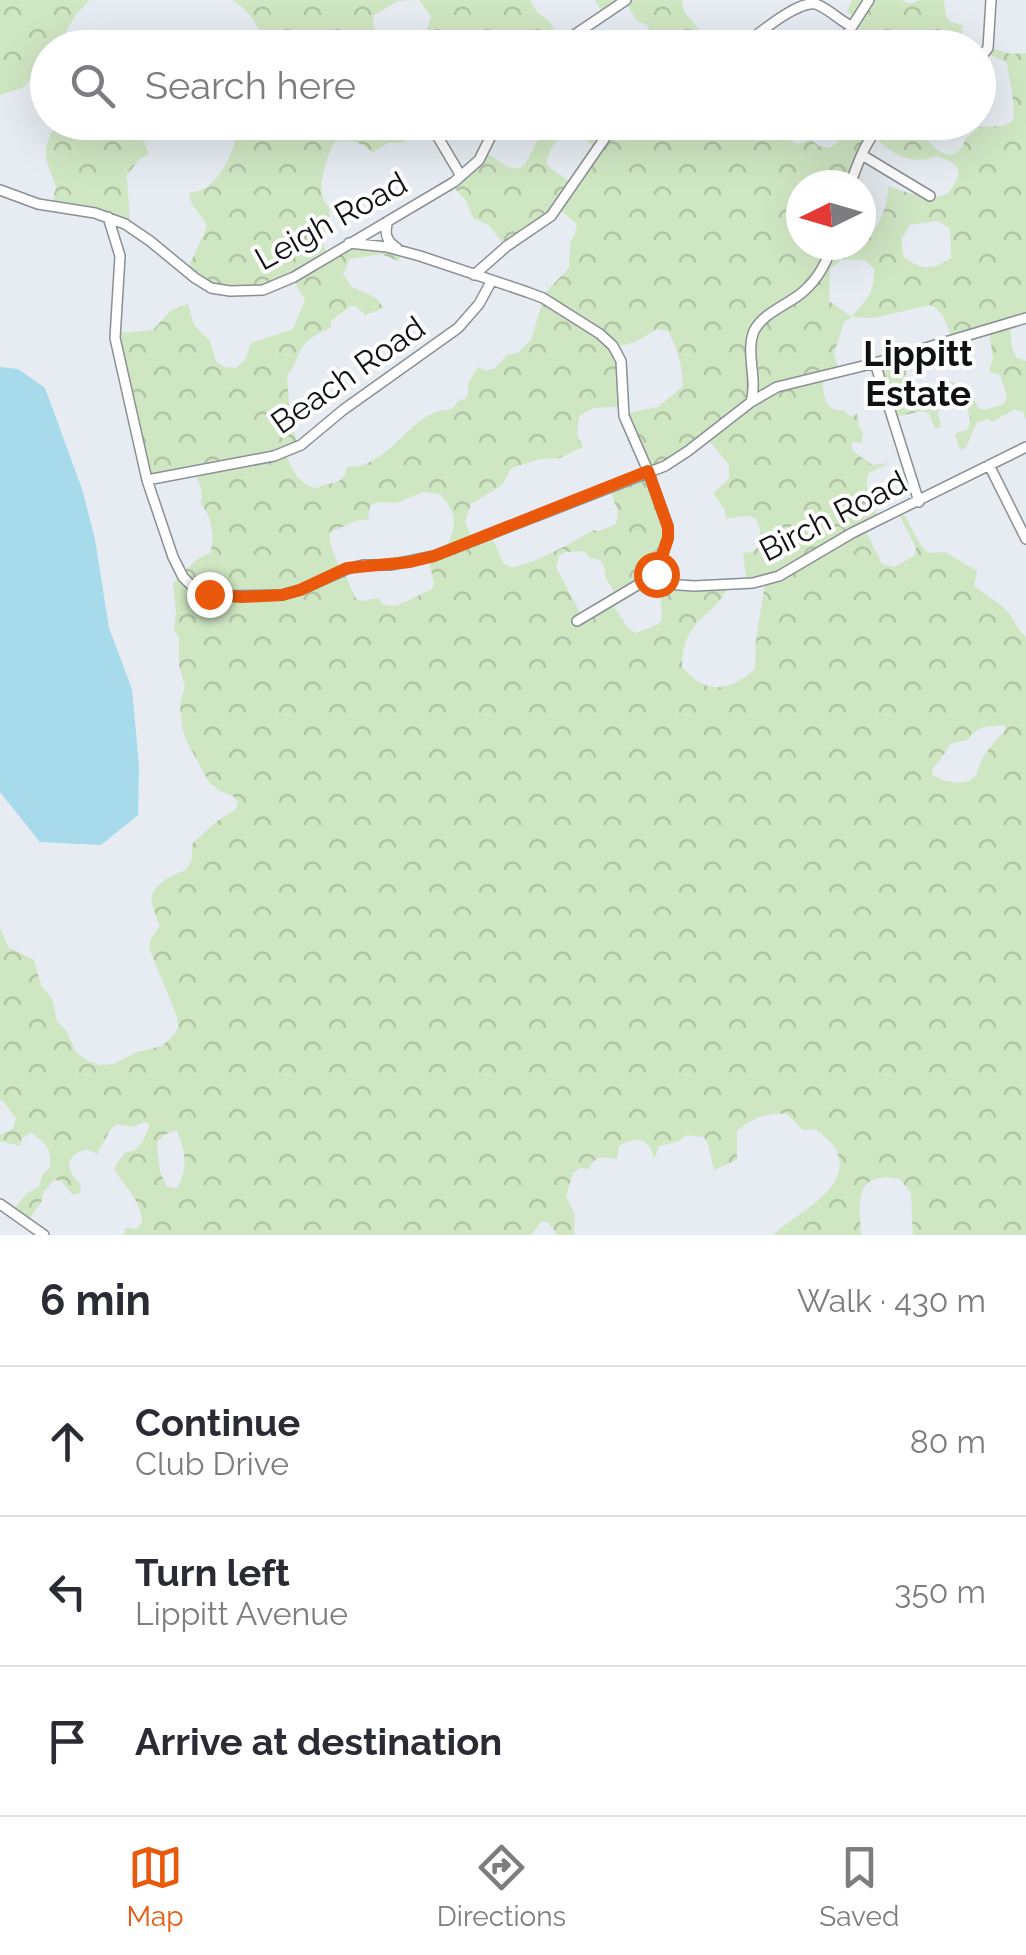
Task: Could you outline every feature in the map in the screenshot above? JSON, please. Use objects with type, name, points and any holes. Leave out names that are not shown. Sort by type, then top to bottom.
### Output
[{"type":"street","points":[[582,30],[626,0]]},
{"type":"street","points":[[849,30],[869,0]]},
{"type":"street","points":[[989,30],[991,0]]},
{"type":"street","points":[[764,30],[804,2],[815,3],[851,26]]},
{"type":"street","points":[[440,140],[461,176]]},
{"type":"street","name":"Leigh Road","points":[[0,190],[27,201],[108,217],[138,232],[206,285],[230,291],[272,288],[461,176],[480,160],[489,140]]},
{"type":"street","points":[[474,275],[506,246],[551,216],[604,140]]},
{"type":"street","points":[[856,170],[870,140]]},
{"type":"street","points":[[862,155],[930,196]]},
{"type":"street","points":[[108,217],[120,256],[115,338],[147,480],[183,577],[194,588],[209,594],[282,595],[347,568],[434,556],[674,461],[751,402],[788,382],[875,363],[1026,318]]},
{"type":"street","points":[[388,221],[385,230],[389,242],[404,252]]},
{"type":"street","points":[[349,243],[387,247],[543,298],[613,346],[620,361],[624,416],[648,471],[668,527],[668,538],[656,574],[578,621]]},
{"type":"street","points":[[751,402],[751,343],[756,326],[810,285],[826,260]]},
{"type":"street","name":"Beach Road","points":[[147,480],[274,456],[301,444],[458,328],[480,304],[492,280]]},
{"type":"street","points":[[875,363],[919,502]]},
{"type":"street","name":"Birch Road","points":[[656,574],[662,583],[675,586],[720,586],[755,582],[791,571],[852,533],[1026,447]]},
{"type":"street","points":[[989,466],[1026,539]]},
{"type":"street","points":[[0,1204],[44,1235]]},
{"type":"green space","points":[[0,0],[90,0],[67,30],[30,30],[30,79],[24,87],[0,95]]},
{"type":"green space","points":[[232,0],[413,0],[398,1],[374,15],[375,30],[258,30],[244,9]]},
{"type":"green space","points":[[419,0],[530,0],[554,30],[427,30],[431,17]]},
{"type":"green space","points":[[595,0],[682,0],[684,11],[699,30],[650,30],[637,21],[627,5],[605,17]]},
{"type":"green space","points":[[852,0],[901,0],[910,4],[944,0],[946,16],[950,22],[963,25],[962,30],[849,30],[857,18],[847,12]]},
{"type":"green space","points":[[996,49],[1026,53],[1026,320],[1010,326],[1016,357],[1026,361],[1026,420],[1023,412],[1015,409],[992,422],[988,419],[977,423],[963,450],[955,434],[969,425],[970,415],[963,402],[941,405],[941,427],[935,429],[929,414],[922,411],[896,417],[879,363],[904,356],[911,388],[929,392],[953,381],[963,396],[972,393],[978,408],[984,410],[1004,404],[1007,396],[1000,375],[989,372],[993,358],[989,331],[952,339],[942,315],[930,305],[873,318],[852,317],[871,290],[874,269],[865,260],[876,260],[876,226],[888,186],[937,197],[949,191],[958,177],[955,165],[942,158],[910,159],[878,140],[927,140],[939,151],[953,154],[966,140],[996,140],[996,126],[1009,123],[1014,117],[1007,63],[996,58]],"holes":[[[938,221],[950,229],[951,258],[933,267],[922,267],[904,257],[901,240],[910,225]]]},
{"type":"green space","points":[[49,140],[144,140],[149,155],[140,158],[127,175],[130,227],[52,204],[56,187],[46,148]]},
{"type":"green space","points":[[236,140],[344,140],[334,142],[321,188],[330,209],[328,229],[319,236],[328,255],[365,246],[402,255],[398,261],[381,254],[350,259],[343,274],[352,287],[376,298],[384,308],[365,315],[351,306],[331,321],[331,328],[304,345],[287,375],[290,419],[298,445],[285,453],[297,476],[315,488],[339,481],[347,467],[373,461],[425,418],[452,409],[465,399],[478,367],[486,371],[495,368],[508,354],[517,353],[531,340],[542,296],[569,268],[570,243],[577,224],[560,210],[505,247],[489,225],[473,218],[466,201],[452,185],[486,153],[518,169],[538,140],[558,140],[546,163],[574,184],[598,150],[587,140],[790,140],[797,144],[811,140],[830,148],[839,140],[869,142],[857,170],[786,170],[786,260],[841,260],[830,269],[829,301],[852,317],[844,322],[834,353],[839,372],[822,377],[824,395],[832,408],[850,416],[857,414],[862,443],[853,442],[853,451],[872,465],[890,463],[869,473],[867,479],[881,523],[866,532],[882,564],[894,567],[914,556],[916,548],[900,516],[903,514],[929,553],[945,552],[977,571],[974,586],[1004,608],[1026,637],[1026,1235],[913,1235],[911,1193],[900,1179],[885,1177],[874,1179],[863,1191],[861,1235],[773,1235],[819,1200],[837,1178],[840,1165],[836,1149],[828,1140],[816,1129],[803,1130],[787,1114],[760,1117],[743,1126],[737,1131],[737,1160],[714,1170],[704,1137],[686,1135],[659,1146],[654,1160],[647,1143],[638,1140],[619,1146],[617,1159],[600,1158],[589,1169],[580,1168],[573,1173],[566,1196],[575,1215],[574,1235],[557,1235],[548,1222],[541,1222],[531,1235],[123,1235],[126,1228],[136,1229],[142,1223],[141,1215],[136,1200],[114,1168],[124,1153],[142,1143],[150,1125],[145,1122],[132,1127],[117,1124],[97,1154],[87,1149],[74,1155],[69,1164],[81,1185],[80,1193],[73,1195],[61,1181],[54,1180],[28,1220],[14,1209],[27,1193],[39,1187],[50,1167],[50,1154],[31,1132],[20,1146],[0,1141],[0,1135],[13,1129],[16,1118],[0,1100],[0,928],[8,947],[34,960],[41,985],[52,999],[57,1021],[76,1052],[88,1061],[113,1064],[162,1046],[178,1027],[149,948],[160,926],[152,896],[163,882],[186,870],[192,859],[192,844],[235,810],[238,802],[209,782],[182,727],[180,705],[185,686],[179,665],[179,637],[174,631],[173,585],[182,570],[210,553],[212,528],[201,505],[202,490],[196,475],[151,478],[114,342],[119,333],[153,330],[171,310],[188,304],[194,325],[210,341],[216,361],[224,367],[236,368],[245,360],[251,343],[293,329],[305,300],[294,281],[239,289],[215,284],[187,270],[207,227],[189,193],[212,183],[224,168]],"holes":[[[657,329],[668,331],[677,351],[682,387],[658,407],[623,414],[647,472],[609,487],[618,512],[616,524],[593,530],[530,562],[512,567],[504,564],[491,536],[473,540],[465,522],[471,504],[502,485],[511,468],[540,459],[560,458],[583,447],[577,435],[579,416],[594,408],[620,405],[619,346]],[[707,438],[729,465],[729,479],[713,493],[725,510],[726,519],[750,517],[759,527],[761,545],[743,553],[747,583],[765,583],[755,669],[736,682],[718,687],[700,682],[682,667],[687,638],[729,585],[667,584],[659,578],[662,618],[659,624],[636,633],[628,628],[611,602],[582,616],[556,567],[559,556],[584,551],[590,558],[600,560],[617,596],[659,573],[672,536],[670,516],[650,472]],[[423,492],[440,494],[451,509],[454,522],[444,552],[428,558],[432,589],[396,606],[383,605],[379,598],[356,599],[340,572],[330,532],[368,520],[370,506],[377,502],[397,503]],[[1005,725],[974,777],[957,783],[932,774],[950,744],[967,740],[984,727]],[[176,1130],[184,1159],[177,1188],[167,1187],[160,1172],[157,1143]]]},
{"type":"green space","points":[[344,140],[406,140],[388,143],[372,153],[365,146]]},
{"type":"water","points":[[0,367],[18,369],[45,388],[82,489],[95,539],[109,628],[132,689],[139,766],[138,815],[101,845],[40,842],[0,792]]},
{"type":"district","name":"Lippitt Estate","points":[[918,374]]},
{"type":"route","points":[[209,594],[282,595],[347,568],[434,556],[648,471],[668,527],[656,574]]}]
